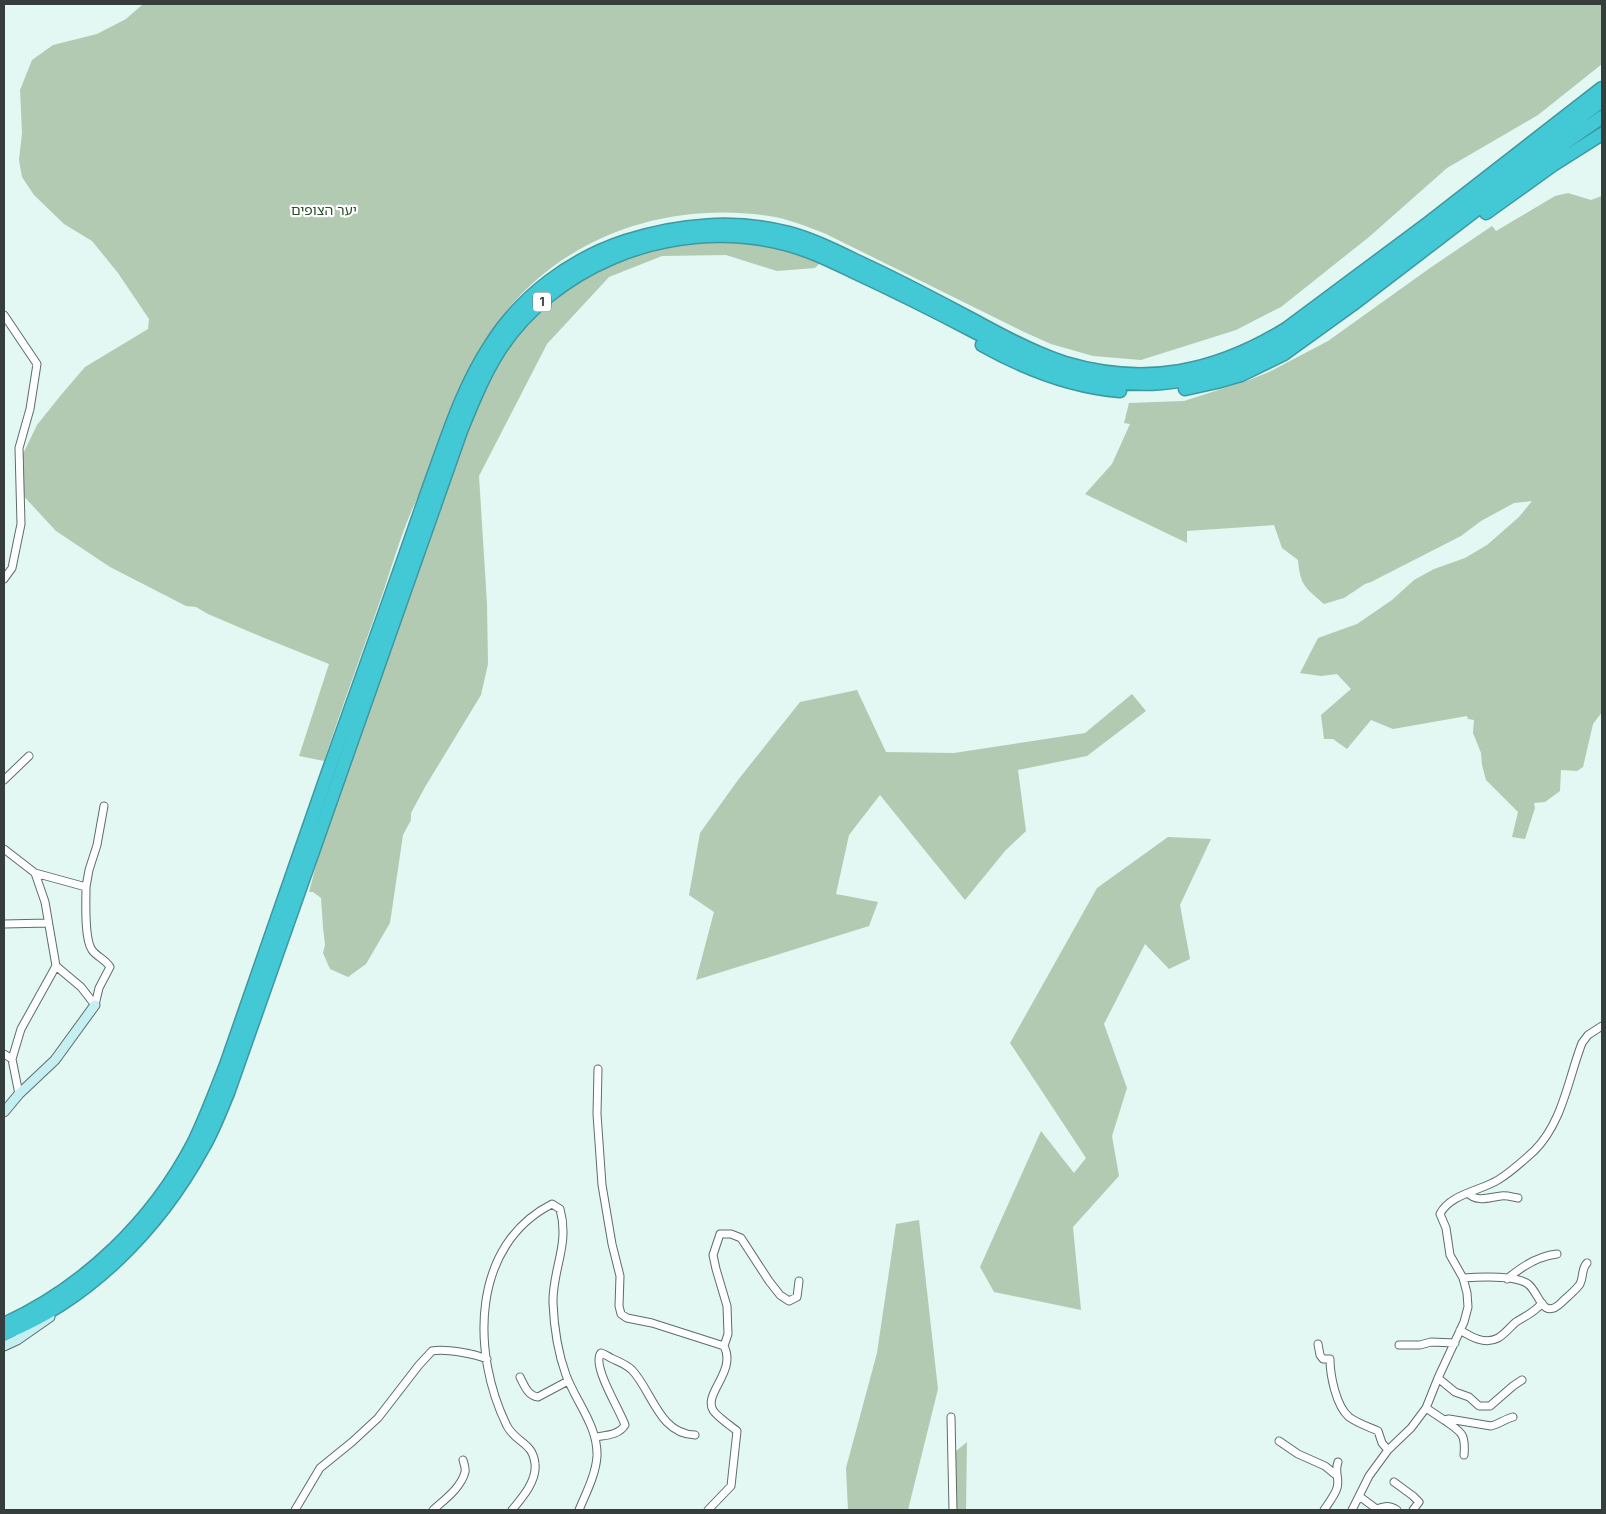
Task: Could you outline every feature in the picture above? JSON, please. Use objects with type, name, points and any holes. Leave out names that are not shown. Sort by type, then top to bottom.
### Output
[{"type":"highway","name":"1","points":[[4,1320],[44,1302],[78,1280],[122,1241],[159,1198],[193,1144],[226,1065],[362,674],[458,408],[480,361],[493,340],[522,305],[546,283],[577,262],[598,251],[630,239],[682,227],[734,225],[763,228],[787,232],[835,251],[906,284],[1021,345],[1062,362],[1138,375],[1174,373],[1233,357],[1286,329],[1428,224],[1569,112],[1602,82]]},
{"type":"highway","points":[[1569,112],[1602,88]]},
{"type":"highway","name":"1","points":[[4,1334],[44,1316],[77,1294],[123,1255],[152,1224],[193,1166],[216,1123],[461,431],[488,371],[510,336],[525,318],[552,293],[568,281],[601,262],[653,244],[698,236],[725,236],[781,243],[824,258],[892,289],[1015,352],[1055,368],[1111,382],[1144,384],[1197,378],[1250,361],[1299,332],[1389,266],[1602,101]]},
{"type":"highway","points":[[1352,305],[1548,155],[1602,117]]},
{"type":"highway","points":[[892,289],[1003,357],[1036,371],[1077,384],[1102,389],[1144,392],[1198,387],[1240,375],[1284,354],[1553,165],[1602,134]]},
{"type":"highway","points":[[4,1314],[44,1302]]},
{"type":"highway","points":[[4,1324],[24,1315],[44,1302]]},
{"type":"street","points":[[4,314],[37,364],[30,408],[18,448],[20,524],[12,568],[4,579]]},
{"type":"street","points":[[4,780],[29,756]]},
{"type":"street","points":[[4,1112],[19,1094],[55,1060],[95,1005],[99,988],[110,967],[106,961],[91,950],[88,940],[86,887],[97,845],[104,806]]},
{"type":"street","points":[[4,849],[35,873],[86,887]]},
{"type":"street","points":[[19,1094],[12,1059],[22,1029],[56,966],[45,902],[35,873]]},
{"type":"street","points":[[4,924],[48,923]]},
{"type":"street","points":[[56,966],[81,987],[95,1005]]},
{"type":"street","points":[[1352,1510],[1369,1476],[1388,1450],[1412,1428],[1426,1408],[1468,1307],[1463,1278],[1450,1256],[1446,1228],[1440,1214],[1449,1202],[1497,1180],[1535,1150],[1550,1131],[1558,1115],[1582,1043],[1588,1035],[1602,1026]]},
{"type":"street","points":[[4,1054],[12,1059]]},
{"type":"street","points":[[598,1069],[597,1114],[602,1185],[612,1244],[620,1276],[619,1306],[621,1314],[627,1318],[652,1323],[724,1346]]},
{"type":"street","points":[[1468,1193],[1472,1197],[1480,1199],[1490,1199],[1502,1195],[1518,1198]]},
{"type":"street","points":[[512,1510],[528,1489],[536,1466],[532,1451],[515,1437],[508,1428],[489,1376],[483,1324],[486,1293],[495,1266],[509,1241],[542,1209],[552,1204],[560,1209],[563,1218],[562,1256],[554,1282],[553,1304],[559,1346],[568,1381],[596,1437],[597,1458],[594,1472],[579,1510]]},
{"type":"street","points":[[708,1510],[731,1486],[738,1431],[713,1411],[711,1403],[712,1394],[721,1382],[727,1365],[727,1353],[724,1346],[728,1334],[727,1306],[713,1255],[720,1234],[731,1234],[741,1238],[769,1281],[780,1295],[789,1302],[797,1296],[800,1280]]},
{"type":"street","points":[[1507,1279],[1518,1269],[1546,1255],[1557,1254]]},
{"type":"street","points":[[1463,1278],[1507,1279],[1527,1283],[1542,1303],[1551,1309],[1560,1305],[1579,1286],[1582,1279],[1582,1267],[1587,1263]]},
{"type":"street","points":[[4,1346],[35,1328],[56,1313],[77,1294]]},
{"type":"street","points":[[1460,1330],[1474,1338],[1491,1340],[1499,1338],[1513,1325],[1535,1312],[1542,1303]]},
{"type":"street","points":[[1399,1345],[1420,1345],[1431,1342],[1454,1343]]},
{"type":"street","points":[[1318,1344],[1320,1355],[1323,1359],[1330,1359],[1333,1384],[1342,1408],[1350,1417],[1378,1431],[1382,1443],[1388,1450]]},
{"type":"street","points":[[295,1510],[320,1468],[378,1418],[432,1351],[442,1350],[480,1356],[487,1359]]},
{"type":"street","points":[[596,1437],[622,1431],[625,1425],[600,1373],[598,1355],[601,1353],[630,1368],[640,1380],[659,1413],[675,1429],[681,1433],[695,1435]]},
{"type":"street","points":[[520,1377],[534,1397],[538,1397],[568,1381]]},
{"type":"street","points":[[1438,1378],[1455,1392],[1469,1397],[1479,1406],[1490,1406],[1522,1380]]},
{"type":"street","points":[[1426,1408],[1462,1434],[1465,1442],[1464,1455]]},
{"type":"street","points":[[951,1417],[953,1510]]},
{"type":"street","points":[[1444,1420],[1449,1419],[1491,1426],[1504,1419],[1513,1417]]},
{"type":"street","points":[[1279,1440],[1298,1454],[1325,1466],[1336,1475]]},
{"type":"street","points":[[434,1510],[460,1482],[465,1471],[463,1460]]},
{"type":"street","points":[[1324,1510],[1337,1488],[1336,1469],[1338,1462]]},
{"type":"street","points":[[1394,1482],[1419,1502],[1413,1510]]},
{"type":"street","points":[[1359,1496],[1377,1510],[1386,1506],[1397,1510]]},
{"type":"green space","name":"יער הצופים","points":[[143,4],[1602,4],[1602,64],[1538,115],[1447,168],[1369,237],[1281,307],[1236,330],[1141,360],[1093,356],[1051,344],[826,234],[776,217],[729,213],[690,214],[651,221],[614,233],[579,250],[547,272],[517,298],[492,330],[473,364],[430,472],[405,526],[324,761],[299,756],[329,664],[208,614],[196,607],[186,606],[110,567],[56,531],[17,489],[19,488],[22,456],[37,425],[85,367],[148,329],[149,319],[118,273],[92,241],[64,224],[34,195],[22,177],[19,160],[22,133],[20,90],[32,60],[53,45],[97,34],[126,19]]},
{"type":"green space","points":[[1568,193],[1591,200],[1602,196],[1602,712],[1593,724],[1583,767],[1577,771],[1561,770],[1560,791],[1545,802],[1534,803],[1535,808],[1525,839],[1512,837],[1518,812],[1486,780],[1481,753],[1473,733],[1474,720],[1468,719],[1467,716],[1393,729],[1371,720],[1347,749],[1333,739],[1324,739],[1321,715],[1351,689],[1337,674],[1321,676],[1300,673],[1318,638],[1357,624],[1392,600],[1414,580],[1434,569],[1465,558],[1487,545],[1519,517],[1532,501],[1514,503],[1481,521],[1461,536],[1365,584],[1344,598],[1324,604],[1305,586],[1300,576],[1298,560],[1282,548],[1274,525],[1187,531],[1187,543],[1085,494],[1112,464],[1130,424],[1124,423],[1129,403],[1184,401],[1269,372],[1328,341],[1492,226],[1496,231],[1555,196]]},
{"type":"green space","points":[[732,239],[797,250],[821,262],[815,268],[777,271],[726,255],[662,256],[609,277],[547,344],[479,476],[487,604],[488,664],[481,695],[411,813],[411,820],[403,835],[390,923],[366,964],[348,977],[330,969],[323,953],[325,945],[321,898],[313,892],[309,892],[322,842],[466,427],[491,375],[513,340],[544,307],[571,285],[613,263],[674,243]]},
{"type":"green space","points":[[857,690],[886,752],[954,753],[1085,733],[1132,694],[1146,711],[1087,756],[1018,770],[1026,831],[1005,851],[965,900],[880,795],[849,835],[836,894],[878,902],[869,926],[696,980],[714,912],[689,895],[700,833],[738,780],[800,702]]},
{"type":"green space","points":[[1168,837],[1211,839],[1180,905],[1190,959],[1169,969],[1145,944],[1104,1024],[1127,1088],[1112,1136],[1119,1176],[1073,1227],[1081,1310],[994,1292],[980,1267],[1041,1131],[1074,1173],[1086,1158],[1010,1043],[1097,888]]},
{"type":"green space","points":[[919,1220],[938,1389],[908,1510],[848,1510],[846,1468],[877,1353],[896,1224]]},
{"type":"green space","points":[[967,1442],[966,1510],[951,1510],[950,1456]]}]
